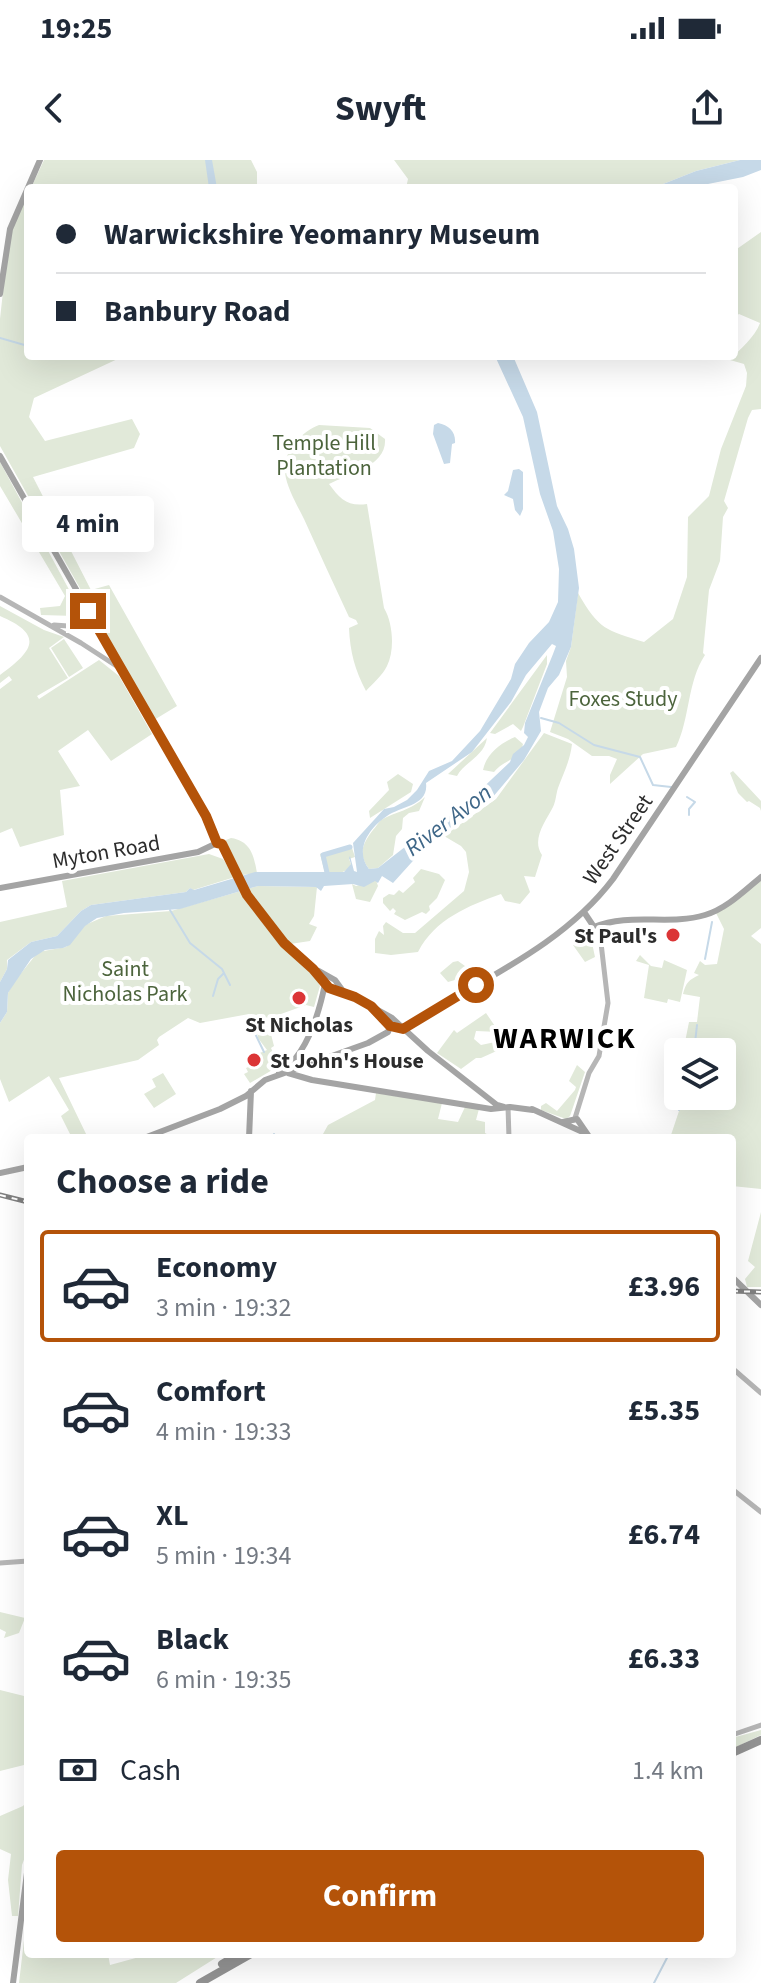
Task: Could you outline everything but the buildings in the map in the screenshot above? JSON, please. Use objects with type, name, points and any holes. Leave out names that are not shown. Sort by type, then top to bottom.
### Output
[{"type":"highway","points":[[736,1753],[761,1743]]},
{"type":"highway","points":[[190,1983],[232,1958]]},
{"type":"highway","points":[[200,1983],[244,1958]]},
{"type":"main road","points":[[30,184],[40,160]]},
{"type":"main road","points":[[0,294],[10,229],[24,197]]},
{"type":"main road","points":[[0,456],[214,831],[247,895],[284,943],[331,989],[343,991],[382,1012],[494,1102],[507,1107]]},
{"type":"main road","points":[[108,645],[126,678]]},
{"type":"main road","name":"West Street","points":[[403,1029],[553,939],[584,912],[612,881],[761,658]]},
{"type":"main road","name":"Myton Road","points":[[0,888],[198,852],[219,841]]},
{"type":"main road","points":[[584,912],[594,927],[617,921],[707,915],[761,877]]},
{"type":"main road","points":[[313,969],[335,980],[343,991]]},
{"type":"main road","points":[[289,1069],[311,1026],[327,979],[335,980]]},
{"type":"main road","points":[[371,1006],[390,1026],[403,1029]]},
{"type":"main road","points":[[154,1134],[220,1109],[259,1083],[289,1069],[368,1043],[388,1032],[390,1026],[382,1012]]},
{"type":"main road","points":[[289,1069],[306,1079],[486,1108],[525,1106],[560,1122],[574,1122],[586,1134]]},
{"type":"main road","points":[[249,1134],[251,1091]]},
{"type":"main road","points":[[486,1108],[494,1102]]},
{"type":"main road","points":[[0,1173],[24,1168]]},
{"type":"main road","points":[[736,1282],[761,1305]]},
{"type":"main road","points":[[13,1983],[24,1896]]},
{"type":"street","points":[[0,597],[118,667]]},
{"type":"street","points":[[49,624],[68,626],[91,616]]},
{"type":"street","points":[[68,626],[71,637]]},
{"type":"street","points":[[574,1122],[589,1073],[599,1058],[607,1007],[602,945],[594,927]]},
{"type":"street","points":[[507,1107],[509,1134]]},
{"type":"street","points":[[736,1371],[761,1393]]},
{"type":"street","points":[[736,1492],[761,1512]]},
{"type":"street","points":[[0,1563],[24,1561]]},
{"type":"street","points":[[736,1734],[761,1725]]},
{"type":"green space","points":[[44,160],[251,160],[257,172],[257,184],[33,184]]},
{"type":"green space","points":[[394,160],[740,160],[696,171],[663,184],[407,184],[408,179]]},
{"type":"green space","points":[[24,203],[24,360],[115,360],[34,398],[29,417],[45,441],[132,419],[140,434],[134,448],[33,477],[91,590],[109,585],[177,706],[154,720],[0,446],[0,319],[13,226]]},
{"type":"green space","name":"Foxes Study","points":[[761,232],[761,409],[752,410],[748,418],[724,501],[728,508],[723,517],[720,561],[709,590],[705,655],[695,677],[676,747],[643,754],[610,784],[610,775],[617,759],[592,756],[568,739],[550,732],[567,677],[566,661],[571,647],[578,593],[598,622],[644,642],[673,619],[687,577],[688,517],[709,496],[721,449],[746,386],[744,364],[730,360],[738,360],[738,352],[760,323],[738,315],[738,248]]},
{"type":"green space","name":"Temple Hill Plantation","points":[[319,425],[370,428],[385,439],[380,456],[373,462],[329,484],[345,501],[367,504],[384,608],[391,629],[392,645],[387,666],[366,691],[351,645],[349,628],[358,624],[349,617],[285,473],[287,457],[294,443]]},
{"type":"green space","points":[[0,462],[79,608],[75,616],[41,615],[40,608],[60,606],[65,596],[0,486]]},
{"type":"green space","points":[[0,606],[44,630],[64,637],[49,648],[68,678],[37,696],[39,699],[99,660],[119,676],[152,734],[111,761],[88,730],[58,751],[80,786],[60,790],[64,835],[20,847],[12,828],[0,833],[0,689],[12,680],[9,676],[0,683],[0,675],[20,658],[29,644],[24,630],[0,616]]},
{"type":"green space","points":[[64,639],[83,668],[69,677],[51,648]]},
{"type":"green space","points":[[547,655],[547,664],[521,731],[513,724],[495,734],[490,733]]},
{"type":"green space","points":[[544,733],[572,744],[554,805],[539,836],[542,855],[535,877],[524,876],[530,892],[520,904],[505,901],[501,894],[465,909],[443,922],[418,952],[375,953],[375,939],[379,931],[384,935],[386,922],[403,933],[415,933],[464,891],[469,872],[466,852],[444,836],[496,799]]},
{"type":"green space","points":[[515,737],[523,744],[515,757],[494,772],[483,770],[495,750]]},
{"type":"green space","points":[[487,738],[482,750],[457,776],[448,774]]},
{"type":"green space","points":[[733,771],[761,801],[761,811],[738,793],[730,773]]},
{"type":"green space","points":[[398,774],[413,784],[411,792],[370,818],[369,811],[389,790],[387,782]]},
{"type":"green space","points":[[425,797],[419,811],[403,818],[393,855],[378,868],[369,869],[363,859],[363,850],[373,830],[381,820]]},
{"type":"green space","points":[[231,838],[247,846],[253,855],[257,873],[242,875],[226,844],[226,840]]},
{"type":"green space","points":[[351,845],[355,857],[349,859],[349,868],[340,873],[325,873],[320,854]]},
{"type":"green space","points":[[209,854],[223,859],[235,877],[193,890],[190,888],[186,892],[91,905],[57,936],[31,942],[7,960],[7,969],[0,982],[0,922],[67,907],[62,881]]},
{"type":"green space","points":[[421,869],[439,874],[445,880],[426,914],[422,912],[405,920],[394,914],[396,911],[393,908],[390,911],[383,898],[399,890],[403,893],[415,882],[413,878]]},
{"type":"green space","points":[[376,880],[378,886],[370,902],[356,899],[352,884],[356,886]]},
{"type":"green space","points":[[761,880],[761,928],[751,936],[761,944],[761,1189],[736,1186],[736,1134],[671,1134],[679,1110],[736,1110],[736,1038],[686,1038],[689,1022],[697,1022],[700,997],[683,994],[684,990],[688,982],[699,975],[694,973],[700,961],[705,965],[717,964],[724,929],[716,913]]},
{"type":"green space","points":[[258,886],[317,887],[314,916],[309,924],[317,927],[310,941],[290,944],[247,889]]},
{"type":"green space","name":"Saint Nicholas Park","points":[[241,891],[265,926],[316,978],[320,986],[314,1007],[306,1005],[267,1019],[274,1046],[271,1048],[279,1066],[250,1083],[244,1074],[248,1072],[246,1068],[258,1063],[255,1055],[267,1050],[258,1038],[255,1018],[249,1014],[200,1023],[188,1018],[159,1037],[159,1045],[138,1060],[59,1078],[86,1134],[70,1134],[61,1116],[69,1110],[49,1076],[9,1102],[0,1079],[0,1023],[7,1012],[8,993],[38,952],[66,947],[85,925],[106,916],[171,911]]},
{"type":"green space","points":[[586,935],[592,943],[595,957],[585,962],[573,945]]},
{"type":"green space","points":[[640,955],[651,966],[662,968],[664,960],[687,970],[680,1002],[668,999],[667,1003],[644,998],[649,965],[636,961]]},
{"type":"green space","points":[[458,961],[471,977],[464,981],[462,978],[448,982],[440,973]]},
{"type":"green space","points":[[486,1013],[499,1032],[476,1031],[474,1039],[481,1045],[500,1041],[501,1049],[476,1058],[461,1069],[437,1053],[454,1030],[457,1033]]},
{"type":"green space","points":[[577,1065],[585,1072],[570,1116],[566,1119],[541,1110],[546,1103],[557,1111],[575,1090],[576,1087],[569,1081]]},
{"type":"green space","points":[[163,1073],[176,1094],[154,1108],[144,1094],[156,1087],[152,1079]]},
{"type":"green space","points":[[376,1093],[442,1103],[438,1119],[458,1122],[465,1107],[479,1109],[476,1120],[485,1122],[487,1134],[323,1134],[328,1125],[375,1100]]},
{"type":"green space","points":[[761,1212],[761,1287],[747,1287],[745,1279],[755,1267],[748,1261]]},
{"type":"green space","points":[[0,1612],[24,1618],[19,1633],[4,1638],[6,1632],[0,1629]]},
{"type":"green space","points":[[0,1690],[24,1696],[24,1765],[0,1771]]},
{"type":"green space","points":[[761,1730],[761,1735],[736,1747],[736,1737]]},
{"type":"green space","points":[[23,1806],[24,1860],[18,1916],[12,1916],[8,1880],[11,1854],[0,1849],[0,1816]]},
{"type":"green space","points":[[24,1940],[24,1958],[109,1958],[110,1965],[136,1958],[216,1958],[176,1983],[19,1983]]},
{"type":"water","points":[[205,160],[212,160],[216,184],[208,184]]},
{"type":"water","points":[[740,160],[761,160],[761,170],[743,177],[708,184],[663,184],[696,171]]},
{"type":"water","name":"River Avon","points":[[497,360],[515,360],[537,412],[557,506],[574,549],[579,588],[571,647],[559,675],[548,688],[539,712],[541,731],[524,760],[492,798],[430,842],[393,883],[382,876],[378,883],[375,881],[364,887],[353,884],[324,886],[321,891],[316,887],[258,886],[180,909],[97,918],[85,926],[70,945],[45,950],[31,959],[8,993],[7,1012],[0,1023],[0,982],[8,960],[31,942],[57,936],[91,905],[186,892],[190,888],[194,890],[255,872],[344,872],[351,864],[350,856],[357,872],[353,843],[384,809],[407,800],[429,771],[452,761],[480,731],[511,679],[515,664],[549,622],[558,602],[559,569],[553,531],[540,494],[523,417]],"holes":[[[552,644],[556,646],[525,723],[524,733],[528,737],[524,745],[474,796],[378,868],[369,869],[363,854],[369,833],[387,816],[419,801],[426,791],[426,783],[472,752],[511,702],[526,675]]]},
{"type":"water","points":[[438,423],[453,432],[455,443],[452,444],[450,463],[444,464],[433,434],[434,425]]},
{"type":"water","points":[[513,470],[523,472],[523,509],[520,516],[513,499],[504,495],[508,491]]},
{"type":"waterway","points":[[0,338],[24,345]]},
{"type":"waterway","points":[[541,718],[559,723],[594,745],[640,757],[653,785],[671,787]]},
{"type":"waterway","points":[[687,797],[695,802],[689,809],[689,815]]},
{"type":"waterway","points":[[328,877],[323,855],[350,847]]},
{"type":"waterway","points":[[170,910],[190,943],[222,969],[230,985]]},
{"type":"waterway","points":[[705,959],[712,922]]},
{"type":"waterway","points":[[213,996],[218,979],[224,973]]},
{"type":"waterway","points":[[248,1019],[264,1052]]},
{"type":"waterway","points":[[696,1038],[697,1025]]},
{"type":"waterway","points":[[654,1983],[667,1958]]},
{"type":"railway","points":[[0,1195],[24,1201]]},
{"type":"railway","points":[[736,1291],[761,1292]]},
{"type":"place","name":"St Paul's","points":[[673,935]]},
{"type":"place","name":"St Nicholas","points":[[299,998]]},
{"type":"place","name":"St John's House","points":[[254,1060]]},
{"type":"district","name":"WARWICK","points":[[565,1038]]},
{"type":"route","points":[[88,611],[206,816],[217,843],[222,844],[247,895],[284,943],[327,986],[371,1006],[390,1026],[403,1029],[476,985]]}]
